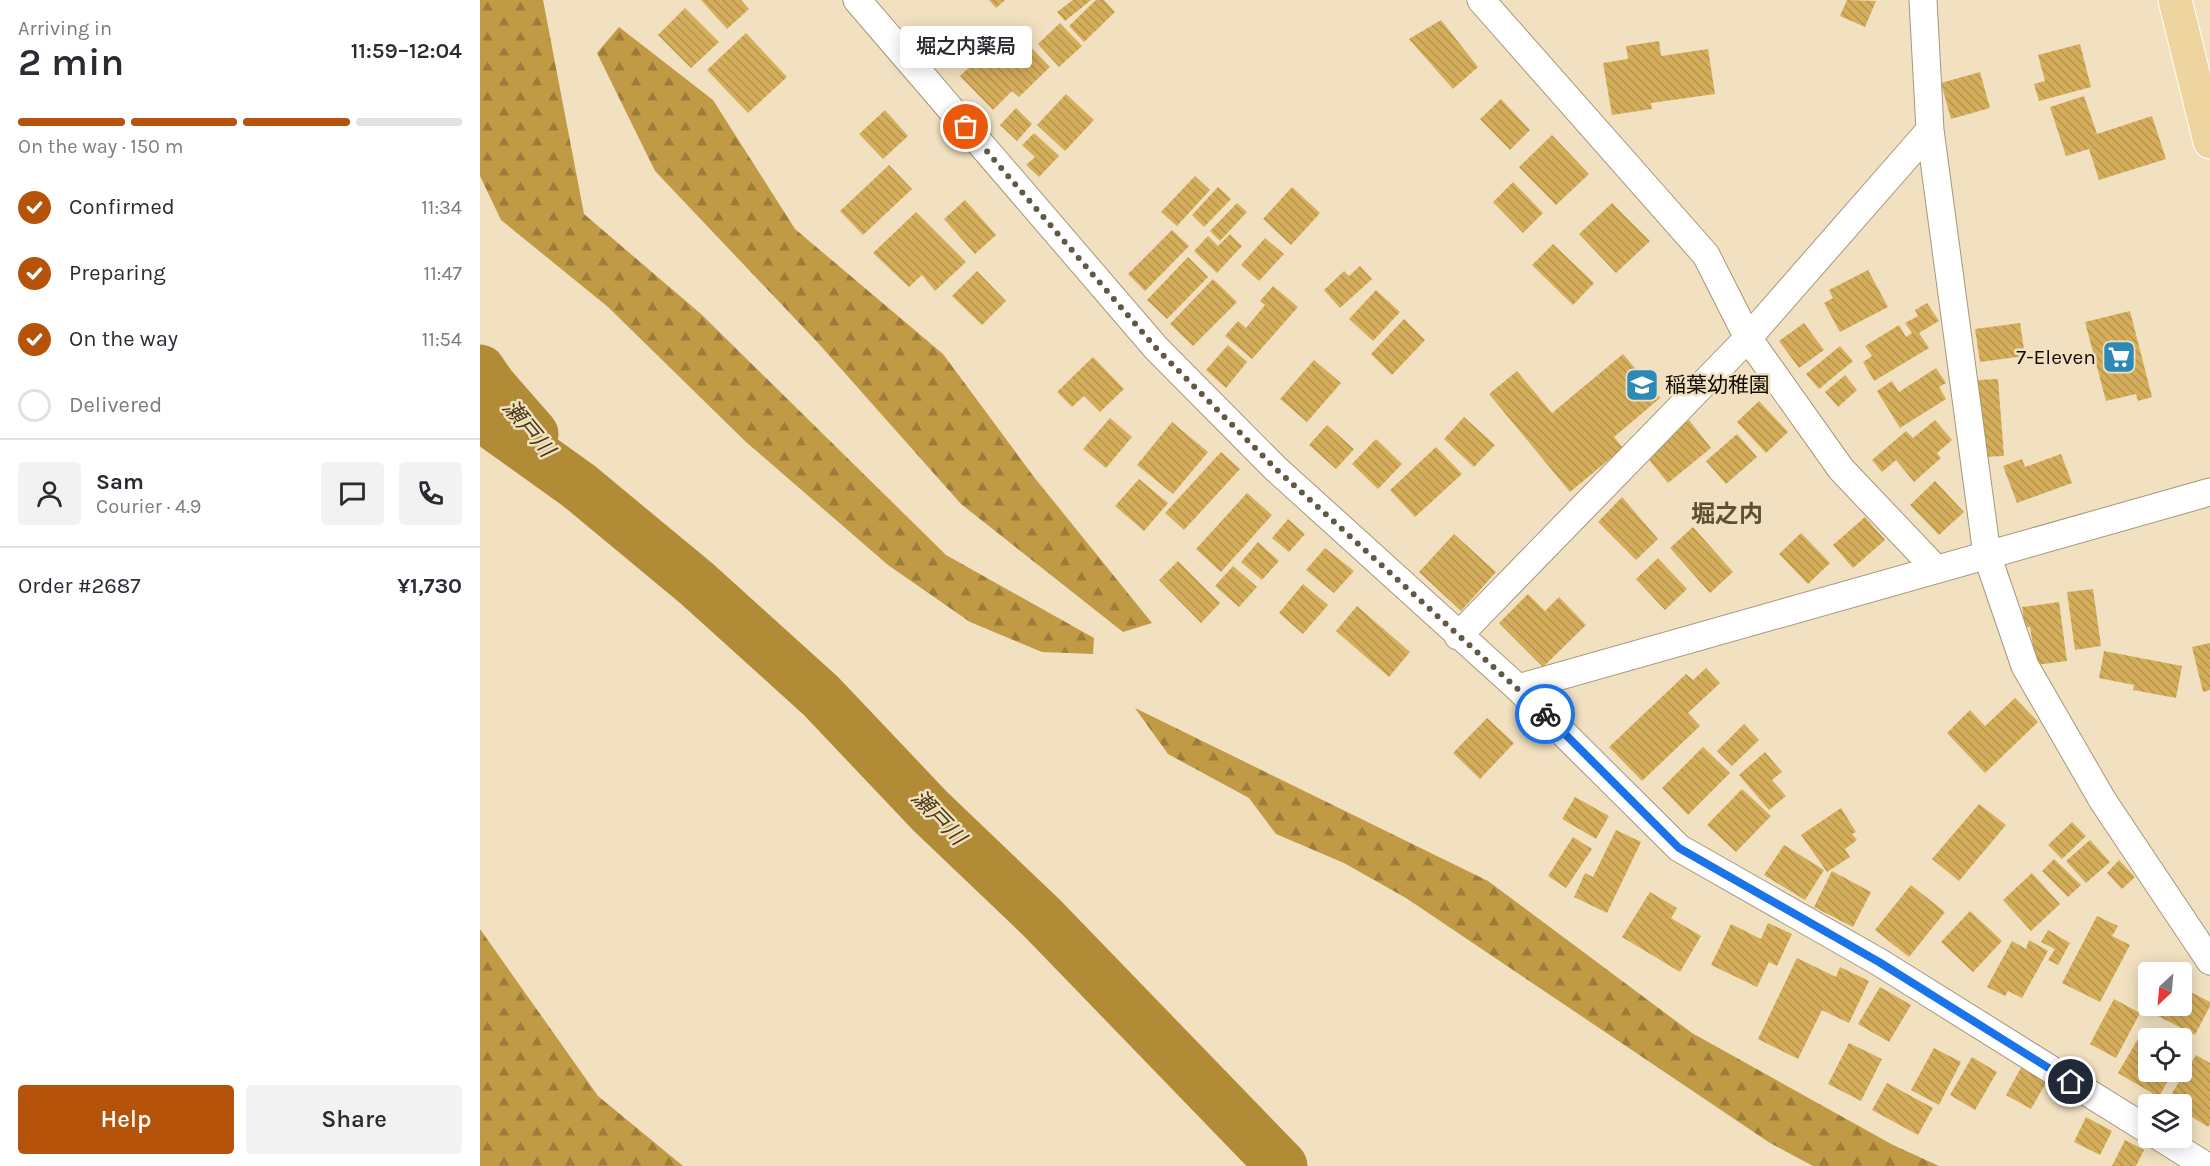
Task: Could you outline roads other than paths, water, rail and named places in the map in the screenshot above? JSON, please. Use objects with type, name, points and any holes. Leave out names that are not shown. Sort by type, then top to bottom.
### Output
[{"type":"main road","points":[[2175,0],[2210,142]]},
{"type":"street","points":[[857,0],[1156,348],[1275,468],[1518,688],[1679,848],[1879,962],[2138,1124]]},
{"type":"street","points":[[1481,0],[1706,255],[1748,338],[1841,469],[1936,569]]},
{"type":"street","points":[[1923,0],[1930,130],[1987,555],[2025,666],[2103,801],[2210,961]]},
{"type":"street","points":[[1458,636],[1748,338],[1930,130]]},
{"type":"street","points":[[1518,688],[2210,492]]},
{"type":"street","points":[[2177,1148],[2206,1166]]},
{"type":"waterway","name":"瀬戸川","points":[[480,370],[533,434]]},
{"type":"waterway","name":"瀬戸川","points":[[480,415],[579,486],[696,583],[821,696],[930,811],[1042,918],[1282,1166]]},
{"type":"place","name":"堀之内薬局","points":[[966,127]]},
{"type":"place","name":"7-Eleven","points":[[2119,357]]},
{"type":"place","name":"稲葉幼稚園","points":[[1642,385]]},
{"type":"district","name":"堀之内","points":[[1727,514]]}]
